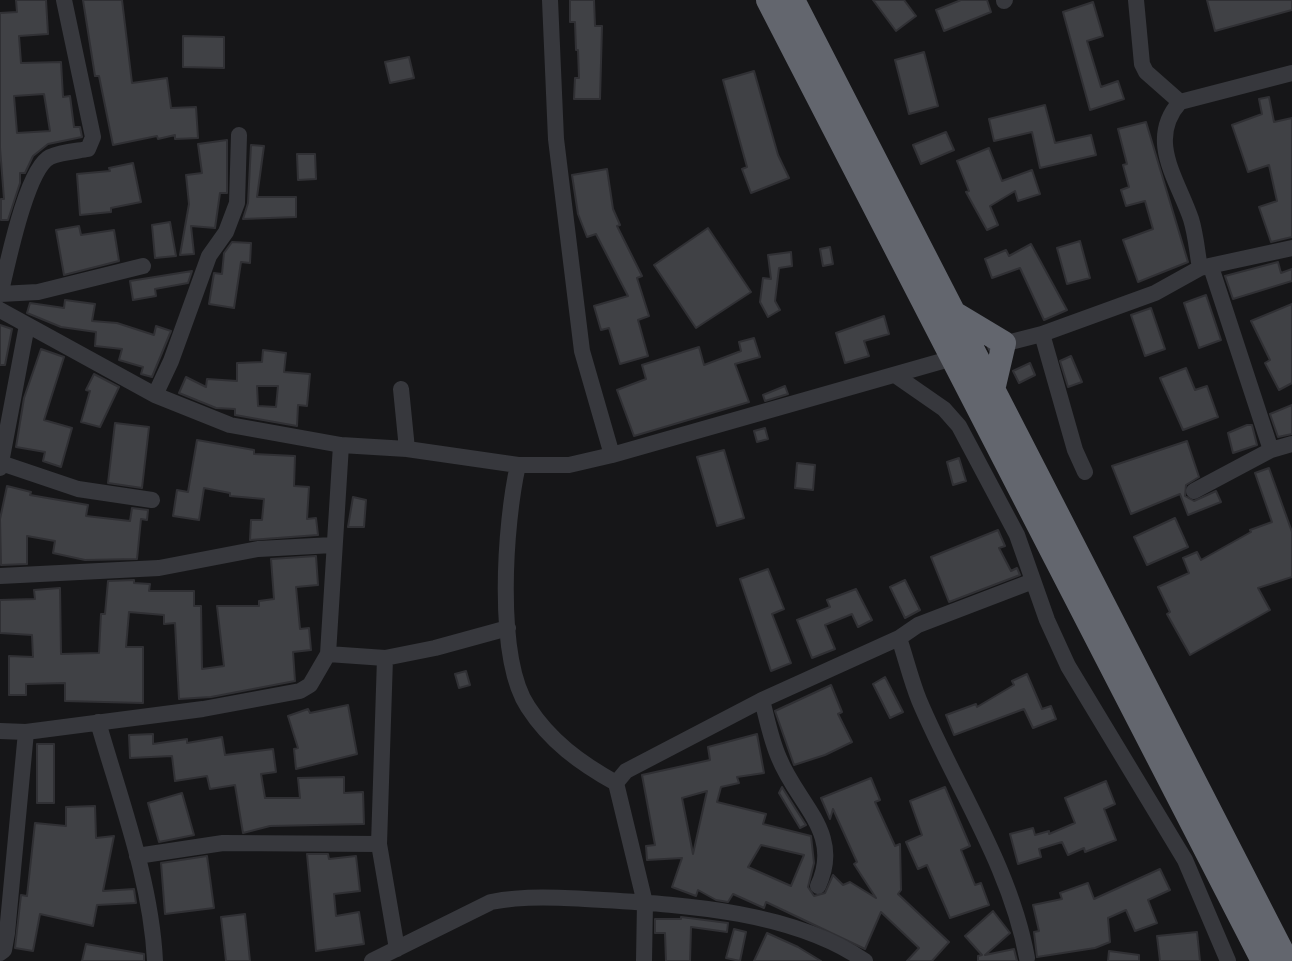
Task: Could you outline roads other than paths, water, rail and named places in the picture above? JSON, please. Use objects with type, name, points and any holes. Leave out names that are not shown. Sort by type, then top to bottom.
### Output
[{"type":"highway","points":[[768,0],[963,355],[1263,961]]},
{"type":"highway","points":[[793,0],[954,313],[963,355],[993,390],[1287,961]]},
{"type":"highway","points":[[954,313],[1004,343],[993,390]]},
{"type":"street","points":[[64,0],[93,137],[92,144],[88,149],[50,157],[41,165],[25,200],[0,294],[38,292],[143,266]]},
{"type":"street","points":[[550,0],[556,139],[582,351],[612,455]]},
{"type":"street","points":[[1136,0],[1142,64],[1146,72],[1180,102]]},
{"type":"street","points":[[1271,450],[1165,149],[1168,116],[1180,102],[1292,73]]},
{"type":"street","points":[[155,394],[171,361],[209,256],[226,232],[237,203],[239,135]]},
{"type":"street","points":[[0,310],[155,394],[230,425],[341,445],[407,449],[518,465],[569,465],[1042,334],[1155,293],[1206,267],[1292,248]]},
{"type":"street","points":[[27,325],[3,443],[1,466],[78,489],[152,500]]},
{"type":"street","points":[[1042,334],[1075,450],[1085,472]]},
{"type":"street","points":[[895,375],[944,409],[959,426],[1017,535],[1068,666],[1185,860],[1228,961]]},
{"type":"street","points":[[401,389],[407,449]]},
{"type":"street","points":[[1194,491],[1271,450],[1292,444]]},
{"type":"street","points":[[0,731],[26,732],[203,709],[300,691],[310,685],[328,654],[341,445]]},
{"type":"street","points":[[518,465],[509,503],[505,545],[508,628],[518,687],[527,707],[571,757],[615,783],[645,903],[644,961]]},
{"type":"street","points":[[0,576],[159,568],[258,549],[333,545]]},
{"type":"street","points":[[615,783],[626,771],[762,701],[899,638],[918,625],[1033,581]]},
{"type":"street","points":[[328,654],[385,658],[435,648],[508,628]]},
{"type":"street","points":[[899,638],[919,699],[986,838],[1020,920],[1027,958]]},
{"type":"street","points":[[385,658],[379,844],[397,949]]},
{"type":"street","points":[[762,701],[779,758],[821,831],[828,855],[827,868],[818,886]]},
{"type":"street","points":[[98,722],[137,856],[154,939],[155,961]]},
{"type":"street","points":[[0,953],[4,950],[7,933],[26,732]]},
{"type":"street","points":[[137,856],[223,843],[379,844]]},
{"type":"street","points":[[372,961],[475,909],[511,898],[645,903],[745,914],[829,941],[865,961]]}]
